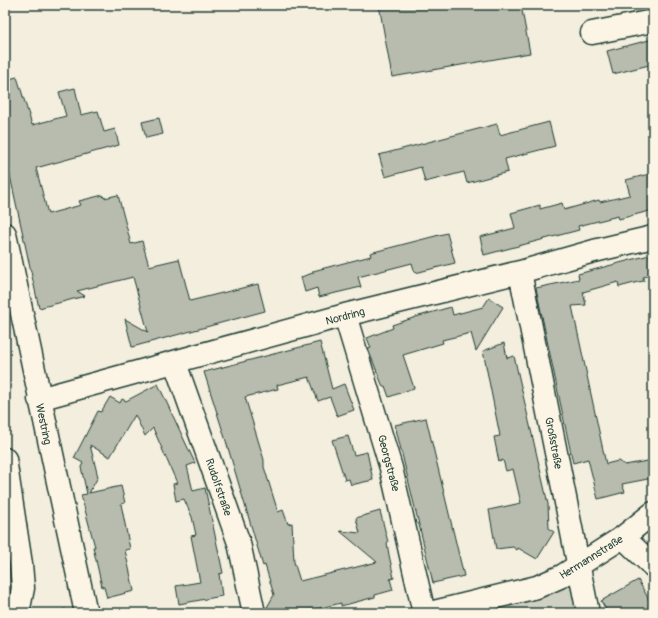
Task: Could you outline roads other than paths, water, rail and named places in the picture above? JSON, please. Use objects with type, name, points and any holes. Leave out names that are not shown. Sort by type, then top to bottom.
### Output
[{"type":"street","points":[[592,33],[653,21]]},
{"type":"street","name":"Westring","points":[[5,234],[39,399],[86,613]]},
{"type":"street","name":"Nordring","points":[[39,399],[175,363],[345,315],[520,272],[594,251],[653,237]]},
{"type":"street","name":"Großstraße","points":[[520,272],[588,613]]},
{"type":"street","name":"Georgstraße","points":[[345,315],[392,468],[424,613]]},
{"type":"street","name":"Rudolfstraße","points":[[175,363],[239,543],[254,613]]},
{"type":"street","points":[[5,459],[21,564],[23,588],[18,613]]},
{"type":"street","name":"Hermannstraße","points":[[430,613],[537,587],[579,567],[623,537],[653,513]]},
{"type":"street","points":[[623,537],[653,566]]}]
